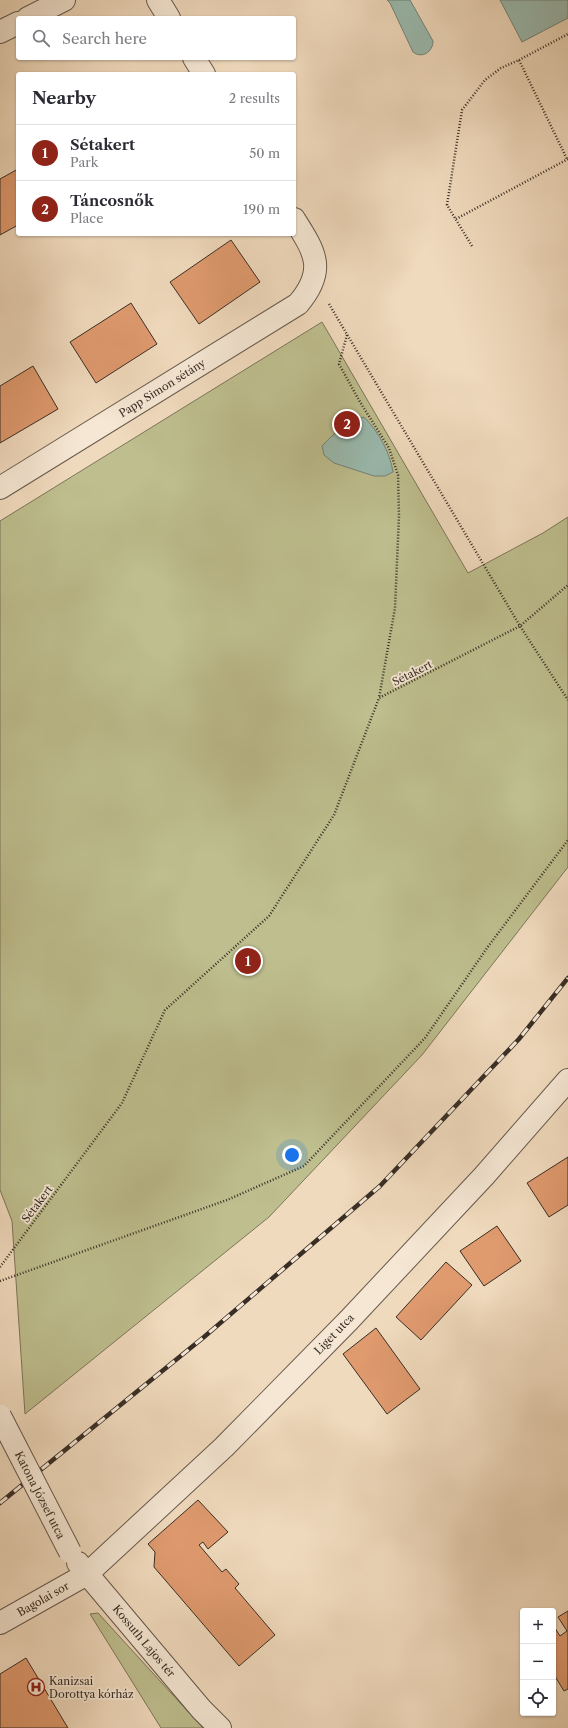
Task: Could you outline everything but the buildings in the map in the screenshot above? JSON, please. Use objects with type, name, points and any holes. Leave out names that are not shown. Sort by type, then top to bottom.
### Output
[{"type":"street","points":[[32,16],[64,0]]},
{"type":"street","points":[[158,0],[168,16]]},
{"type":"street","points":[[0,32],[16,24]]},
{"type":"street","points":[[195,60],[203,72]]},
{"type":"street","points":[[296,222],[311,245],[314,256],[314,279]]},
{"type":"street","name":"Papp Simon sétány","points":[[0,488],[298,304],[305,296],[314,279]]},
{"type":"street","name":"Liget utca","points":[[86,1574],[224,1446],[338,1331],[484,1176],[568,1080]]},
{"type":"street","name":"Katona József utca","points":[[0,1416],[70,1552]]},
{"type":"street","name":"Kossuth Lajos tér","points":[[70,1552],[86,1574],[201,1709],[220,1728]]},
{"type":"street","name":"Bagolai sor","points":[[0,1623],[86,1574]]},
{"type":"path","points":[[472,246],[447,205],[462,110],[485,80],[501,68],[568,34]]},
{"type":"path","points":[[456,219],[568,159],[519,60]]},
{"type":"path","points":[[314,279],[520,626],[568,700]]},
{"type":"path","points":[[347,334],[339,364],[360,402],[389,448],[398,475],[399,516],[395,608],[379,698]]},
{"type":"path","name":"Sétakert","points":[[0,1267],[122,1103],[165,1010],[269,916],[334,815],[379,698],[520,626],[568,585]]},
{"type":"path","points":[[0,1281],[227,1200],[304,1166],[425,1038],[487,948],[568,840]]},
{"type":"green space","points":[[322,322],[468,573],[543,533],[568,517],[568,867],[422,1055],[269,1217],[25,1414],[12,1221],[0,1190],[0,521]]},
{"type":"green space","points":[[98,1613],[203,1728],[161,1728],[90,1614]]},
{"type":"water","points":[[387,0],[410,0],[433,41],[433,45],[429,51],[420,55],[413,52],[390,3]]},
{"type":"water","points":[[500,0],[568,0],[568,18],[522,42]]},
{"type":"water","points":[[364,417],[379,435],[389,457],[393,472],[385,476],[374,476],[334,463],[324,455],[322,446],[331,437],[341,428]]},
{"type":"railway","points":[[0,1503],[204,1337],[380,1186],[519,1039],[568,978]]},
{"type":"place","name":"Táncosnők","points":[[347,424]]},
{"type":"place","name":"Sétakert","points":[[248,961]]},
{"type":"place","name":"Kanizsai Dorottya kórház","points":[[36,1687]]}]
